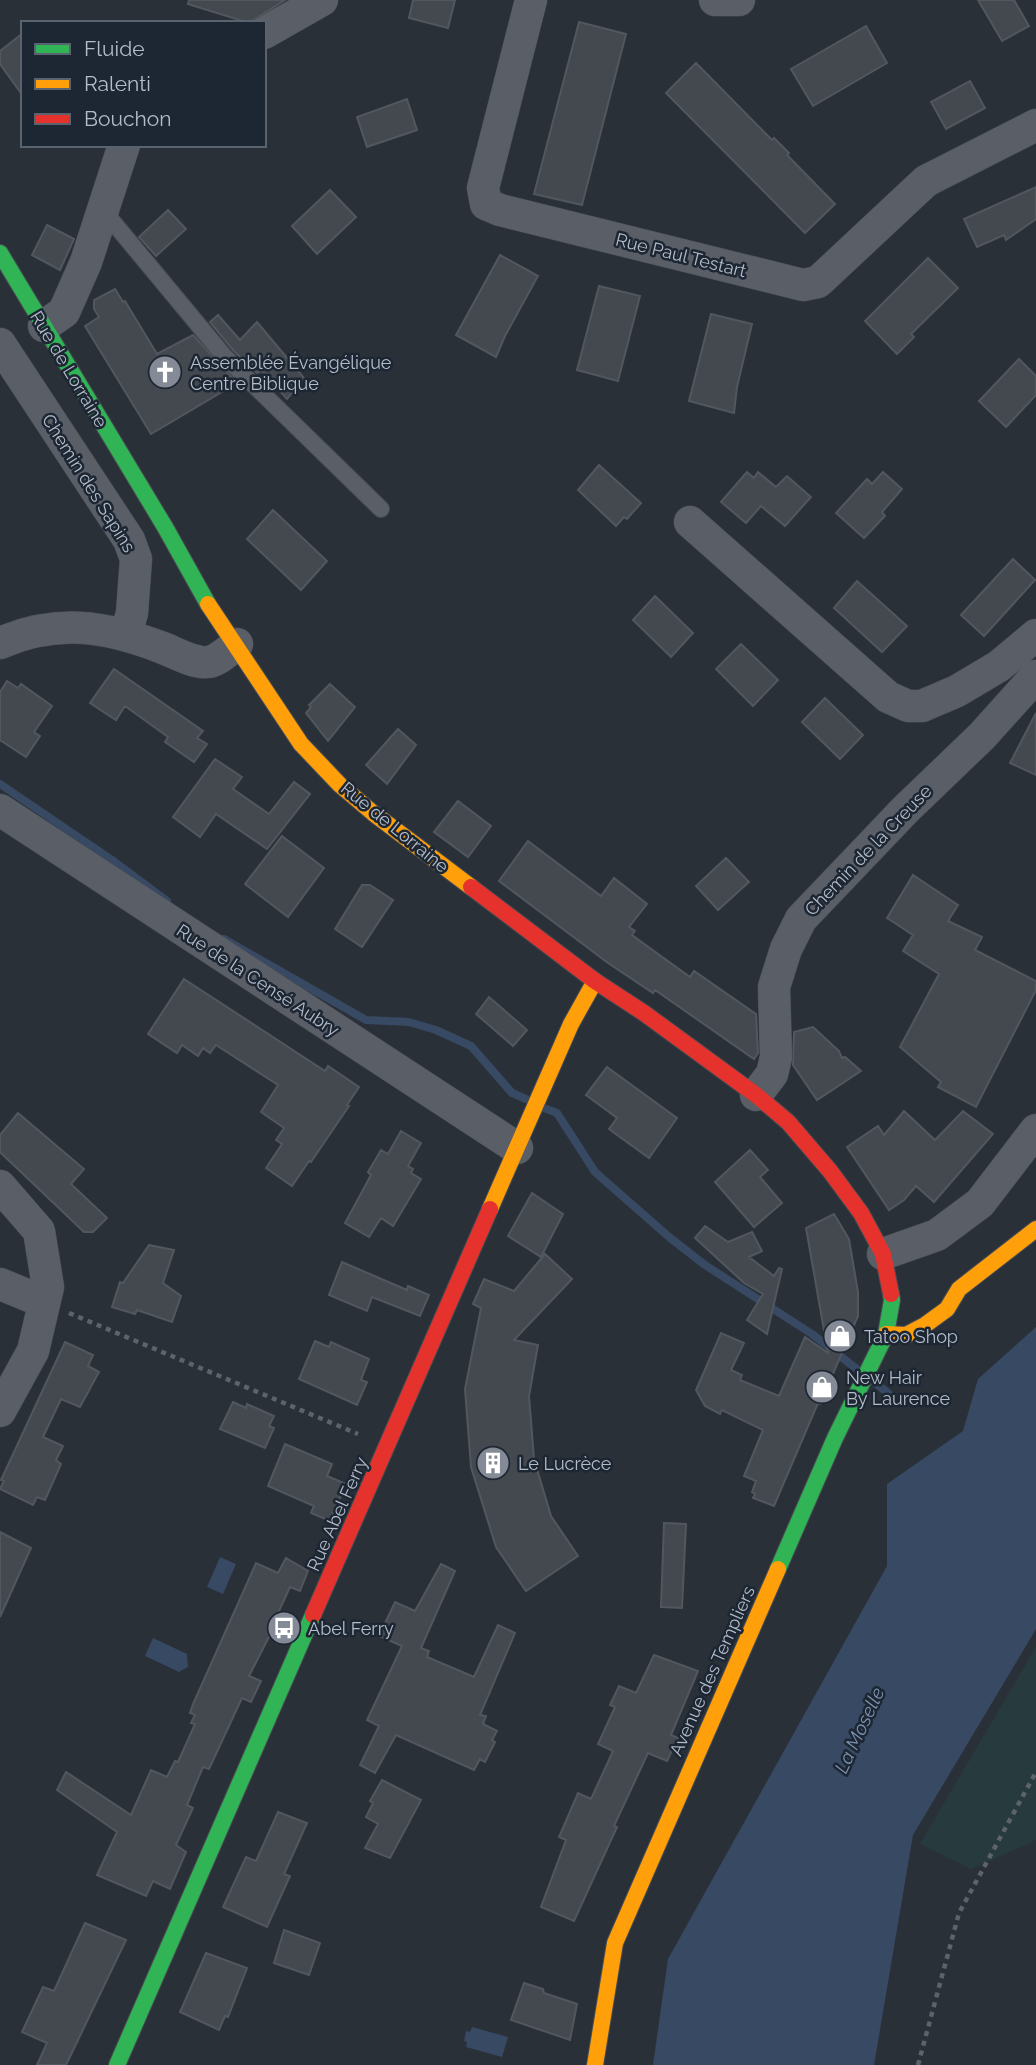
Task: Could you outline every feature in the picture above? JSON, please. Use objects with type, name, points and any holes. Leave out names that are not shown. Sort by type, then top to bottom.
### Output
[{"type":"street","points":[[266,32],[322,0]]},
{"type":"street","name":"Rue Paul Testart","points":[[531,0],[483,188],[486,204],[500,210],[803,285],[818,282],[926,181],[1036,125]]},
{"type":"street","points":[[715,0],[739,0]]},
{"type":"street","points":[[44,326],[64,312],[86,262],[123,147]]},
{"type":"street","name":"Rue de Lorraine","points":[[0,253],[202,594],[302,744],[340,785],[373,813],[595,981],[757,1095],[788,1122],[830,1171],[861,1213],[883,1254],[892,1300]]},
{"type":"street","name":"Chemin des Sapins","points":[[0,344],[129,540],[136,559],[132,613],[126,634]]},
{"type":"street","points":[[690,522],[888,697],[908,706],[922,706],[957,691],[999,666],[1036,635]]},
{"type":"street","points":[[0,643],[13,637],[65,625],[126,634],[195,660],[210,662],[237,644]]},
{"type":"street","name":"Chemin de la Creuse","points":[[757,1095],[772,1074],[776,1058],[774,987],[786,949],[801,919],[905,810],[982,736],[1036,676]]},
{"type":"street","name":"Rue de la Censé Aubry","points":[[0,810],[517,1148]]},
{"type":"street","name":"Rue Abel Ferry","points":[[117,2065],[571,1024],[595,981]]},
{"type":"street","points":[[883,1254],[937,1235],[980,1203],[1036,1130]]},
{"type":"street","points":[[0,1186],[39,1231],[48,1287],[33,1351],[0,1411]]},
{"type":"street","points":[[886,1334],[906,1335],[925,1325],[947,1309],[959,1289],[1036,1229]]},
{"type":"street","points":[[0,1283],[44,1302]]},
{"type":"street","points":[[934,1294],[959,1289]]},
{"type":"street","points":[[892,1300],[910,1299]]},
{"type":"street","name":"Avenue des Templiers","points":[[595,2065],[615,1943],[835,1438],[886,1334],[892,1300]]},
{"type":"lane","points":[[103,210],[225,357],[381,509]]},
{"type":"path","points":[[44,1302],[388,1447]]},
{"type":"path","points":[[918,2065],[959,1913],[1036,1772]]},
{"type":"green space","points":[[1036,1647],[1036,1840],[971,1869],[920,1844]]},
{"type":"water","name":"La Moselle","points":[[1036,1327],[1036,1629],[913,1835],[874,2065],[653,2065],[668,1959],[887,1566],[887,1484],[963,1431],[978,1379]]},
{"type":"water","points":[[220,1557],[236,1564],[223,1594],[207,1587]]},
{"type":"water","points":[[153,1638],[187,1654],[188,1667],[179,1672],[145,1656]]},
{"type":"water","points":[[472,2027],[508,2037],[502,2057],[466,2047],[466,2031],[470,2032]]},
{"type":"building","points":[[189,0],[285,0],[252,21],[243,21],[188,4]]},
{"type":"building","points":[[413,0],[455,0],[448,28],[409,18]]},
{"type":"building","points":[[978,0],[1014,0],[1029,26],[1002,41]]},
{"type":"building","points":[[579,22],[626,34],[582,205],[534,194]]},
{"type":"building","points":[[866,26],[887,63],[813,106],[791,69]]},
{"type":"building","points":[[21,35],[21,93],[0,64],[0,51]]},
{"type":"building","points":[[696,63],[772,140],[774,138],[789,153],[787,155],[835,204],[805,233],[666,93]]},
{"type":"building","points":[[970,81],[985,108],[946,129],[931,102]]},
{"type":"building","points":[[407,99],[417,130],[367,147],[357,117]]},
{"type":"building","points":[[1036,187],[1036,219],[1006,240],[1004,235],[977,247],[964,219]]},
{"type":"building","points":[[330,190],[356,217],[317,254],[292,226]]},
{"type":"building","points":[[168,210],[186,229],[156,256],[139,237]]},
{"type":"building","points":[[47,225],[74,239],[60,270],[32,255]]},
{"type":"building","points":[[500,255],[538,276],[496,357],[456,335]]},
{"type":"building","points":[[928,258],[958,288],[911,334],[914,337],[897,354],[865,321]]},
{"type":"building","points":[[599,286],[640,296],[618,381],[577,370]]},
{"type":"building","name":"Assemblée Évangélique Centre Biblique","points":[[115,289],[157,354],[193,335],[237,383],[151,434],[85,326],[99,317],[94,309],[94,300]]},
{"type":"building","points":[[711,314],[752,324],[737,387],[734,413],[689,401]]},
{"type":"building","points":[[218,315],[240,340],[257,322],[304,378],[287,399],[262,371],[257,373],[233,350],[210,322]]},
{"type":"building","points":[[1019,359],[1036,376],[1036,395],[1006,427],[979,401]]},
{"type":"building","points":[[599,465],[641,503],[627,519],[624,517],[616,526],[578,490]]},
{"type":"building","points":[[747,472],[754,478],[758,472],[776,487],[787,476],[811,497],[785,526],[761,506],[746,523],[721,502]]},
{"type":"building","points":[[883,472],[902,489],[882,512],[885,516],[864,538],[836,513],[867,479],[872,484]]},
{"type":"building","points":[[273,510],[327,561],[301,590],[247,539]]},
{"type":"building","points":[[1013,559],[1035,580],[984,636],[961,615]]},
{"type":"building","points":[[857,581],[907,626],[882,652],[834,608]]},
{"type":"building","points":[[655,596],[693,633],[671,657],[633,620]]},
{"type":"building","points":[[741,644],[778,680],[753,706],[716,669]]},
{"type":"building","points":[[114,669],[203,731],[197,738],[207,744],[194,762],[165,742],[168,737],[125,706],[116,720],[90,703]]},
{"type":"building","points":[[7,681],[18,688],[21,684],[52,706],[34,732],[40,736],[26,757],[0,740],[0,692]]},
{"type":"building","points":[[330,684],[355,707],[328,741],[306,713],[311,707],[309,705]]},
{"type":"building","points":[[825,698],[863,735],[840,759],[802,722]]},
{"type":"building","points":[[1036,713],[1036,775],[1010,763]]},
{"type":"building","points":[[398,729],[416,745],[387,784],[366,765]]},
{"type":"building","points":[[215,759],[242,777],[233,789],[269,814],[294,782],[310,794],[267,849],[216,814],[200,837],[173,817]]},
{"type":"building","points":[[458,801],[491,826],[468,857],[434,832]]},
{"type":"building","points":[[282,836],[324,868],[288,917],[245,884]]},
{"type":"building","points":[[528,841],[601,896],[614,878],[647,904],[629,927],[635,931],[632,935],[690,977],[694,971],[756,1014],[758,1053],[754,1059],[655,990],[653,993],[608,963],[499,881]]},
{"type":"building","points":[[726,858],[749,882],[718,910],[696,886]]},
{"type":"building","points":[[913,875],[958,905],[948,921],[982,937],[975,950],[1036,981],[1036,990],[976,1107],[938,1087],[941,1082],[900,1047],[939,974],[903,951],[913,935],[887,918]]},
{"type":"building","points":[[362,885],[370,885],[393,900],[362,947],[335,929]]},
{"type":"building","points":[[184,979],[325,1071],[328,1066],[359,1087],[347,1105],[349,1106],[292,1186],[266,1168],[282,1144],[276,1140],[284,1128],[261,1112],[278,1085],[216,1045],[210,1053],[203,1048],[198,1056],[182,1045],[177,1053],[148,1034]]},
{"type":"building","points":[[489,997],[527,1030],[513,1046],[476,1014]]},
{"type":"building","points":[[813,1027],[839,1051],[842,1058],[845,1057],[861,1071],[817,1100],[793,1065],[794,1032]]},
{"type":"building","points":[[607,1067],[677,1118],[649,1158],[609,1129],[617,1118],[586,1095]]},
{"type":"building","points":[[904,1111],[935,1140],[963,1111],[993,1134],[934,1202],[916,1186],[904,1200],[889,1210],[847,1147],[878,1126],[884,1135]]},
{"type":"building","points":[[18,1113],[84,1169],[71,1184],[107,1218],[93,1232],[84,1232],[0,1152],[0,1135]]},
{"type":"building","points":[[401,1131],[421,1143],[408,1166],[413,1169],[411,1173],[421,1179],[393,1226],[381,1218],[369,1237],[345,1223],[381,1150],[388,1154]]},
{"type":"building","points":[[750,1150],[768,1170],[760,1177],[782,1203],[754,1227],[715,1182]]},
{"type":"building","points":[[532,1193],[563,1214],[541,1257],[508,1236]]},
{"type":"building","points":[[834,1214],[849,1239],[858,1292],[858,1316],[774,1506],[753,1498],[756,1481],[744,1476],[763,1430],[722,1410],[720,1414],[705,1406],[696,1390],[721,1333],[744,1343],[731,1370],[742,1375],[740,1380],[779,1396],[805,1337],[828,1353],[806,1228]]},
{"type":"building","points":[[705,1226],[728,1242],[752,1232],[762,1251],[749,1257],[774,1276],[779,1268],[782,1269],[767,1334],[747,1320],[763,1294],[744,1283],[695,1238]]},
{"type":"building","points":[[149,1245],[174,1250],[163,1283],[181,1296],[172,1322],[137,1310],[135,1314],[112,1307],[120,1282],[123,1283]]},
{"type":"building","name":"Le Lucrèce","points":[[545,1254],[572,1279],[514,1340],[538,1345],[529,1396],[534,1459],[551,1516],[578,1556],[526,1591],[496,1547],[471,1467],[465,1389],[481,1308],[473,1304],[484,1279],[514,1291]]},
{"type":"building","points":[[342,1262],[407,1290],[408,1286],[429,1295],[420,1316],[372,1297],[367,1311],[329,1295]]},
{"type":"building","points":[[315,1341],[329,1347],[331,1342],[369,1359],[361,1380],[367,1382],[357,1405],[299,1379]]},
{"type":"building","points":[[65,1342],[93,1355],[88,1366],[99,1372],[80,1407],[61,1399],[43,1437],[63,1446],[56,1460],[61,1464],[45,1500],[37,1497],[33,1505],[0,1489],[4,1481],[1,1480]]},
{"type":"building","points":[[233,1402],[246,1408],[247,1404],[274,1416],[269,1426],[274,1428],[265,1448],[220,1429]]},
{"type":"building","points":[[285,1444],[332,1464],[327,1476],[346,1484],[330,1521],[311,1513],[314,1506],[268,1486]]},
{"type":"building","points":[[664,1523],[686,1524],[682,1608],[661,1607]]},
{"type":"building","points":[[0,1532],[31,1548],[0,1617]]},
{"type":"building","points":[[286,1558],[308,1571],[300,1591],[290,1587],[272,1626],[274,1627],[249,1676],[261,1681],[251,1702],[242,1698],[209,1769],[203,1767],[187,1805],[193,1808],[176,1845],[186,1852],[170,1889],[153,1881],[146,1896],[97,1875],[117,1832],[57,1790],[66,1772],[131,1815],[151,1770],[167,1777],[175,1761],[178,1762],[195,1724],[191,1723],[195,1715],[190,1713],[193,1704],[256,1563],[278,1573]]},
{"type":"building","points":[[441,1564],[455,1571],[421,1648],[429,1651],[427,1657],[474,1677],[498,1625],[515,1633],[480,1715],[486,1716],[483,1724],[497,1731],[492,1740],[495,1742],[485,1762],[480,1759],[474,1770],[396,1735],[375,1773],[360,1765],[379,1726],[367,1720],[402,1646],[379,1636],[395,1602],[415,1611]]},
{"type":"building","points":[[654,1655],[698,1671],[671,1735],[678,1738],[667,1761],[648,1753],[574,1921],[541,1907],[566,1840],[559,1837],[578,1793],[591,1799],[613,1751],[598,1744],[615,1707],[610,1705],[619,1686],[636,1693]]},
{"type":"building","points":[[382,1780],[421,1800],[390,1858],[365,1848],[378,1824],[366,1817],[373,1803],[370,1801]]},
{"type":"building","points":[[278,1812],[307,1823],[284,1874],[290,1876],[267,1927],[223,1907],[246,1857],[256,1861]]},
{"type":"building","points":[[85,1923],[126,1940],[66,2065],[37,2065],[47,2043],[22,2032],[43,1987],[54,1991]]},
{"type":"building","points":[[284,1930],[320,1943],[309,1975],[274,1963]]},
{"type":"building","points":[[206,1953],[247,1968],[228,2017],[225,2016],[219,2030],[180,2012]]},
{"type":"building","points":[[524,1983],[577,2004],[570,2040],[511,2020]]},
{"type":"waterway","points":[[0,784],[167,901]]},
{"type":"waterway","points":[[224,939],[366,1020],[409,1022],[436,1030],[471,1046],[512,1093],[526,1099]]},
{"type":"waterway","points":[[544,1108],[557,1113],[595,1172],[669,1237],[705,1265],[812,1334],[858,1370]]},
{"type":"waterway","points":[[874,1382],[888,1393]]},
{"type":"traffic: fast","points":[[0,253],[165,527],[208,604]]},
{"type":"traffic: fast","points":[[778,1569],[835,1438],[886,1334],[891,1294]]},
{"type":"traffic: fast","points":[[117,2065],[313,1615]]},
{"type":"traffic: slow","points":[[208,604],[301,744],[340,785],[373,813],[471,887]]},
{"type":"traffic: slow","points":[[490,1209],[571,1024],[595,981]]},
{"type":"traffic: slow","points":[[886,1334],[906,1335],[925,1325],[947,1309],[959,1289],[1036,1229]]},
{"type":"traffic: slow","points":[[595,2065],[615,1943],[778,1569]]},
{"type":"traffic: jam","points":[[471,887],[595,981],[644,1013],[756,1095],[788,1122],[830,1171],[861,1213],[883,1254],[891,1294]]},
{"type":"traffic: jam","points":[[313,1615],[490,1209]]},
{"type":"place","name":"Assemblée Évangélique Centre Biblique","points":[[165,372]]},
{"type":"place","name":"Tatoo Shop","points":[[840,1336]]},
{"type":"place","name":"New Hair By Laurence","points":[[822,1387]]},
{"type":"place","name":"Le Lucrèce","points":[[493,1463]]},
{"type":"place","name":"Abel Ferry","points":[[284,1628]]}]
